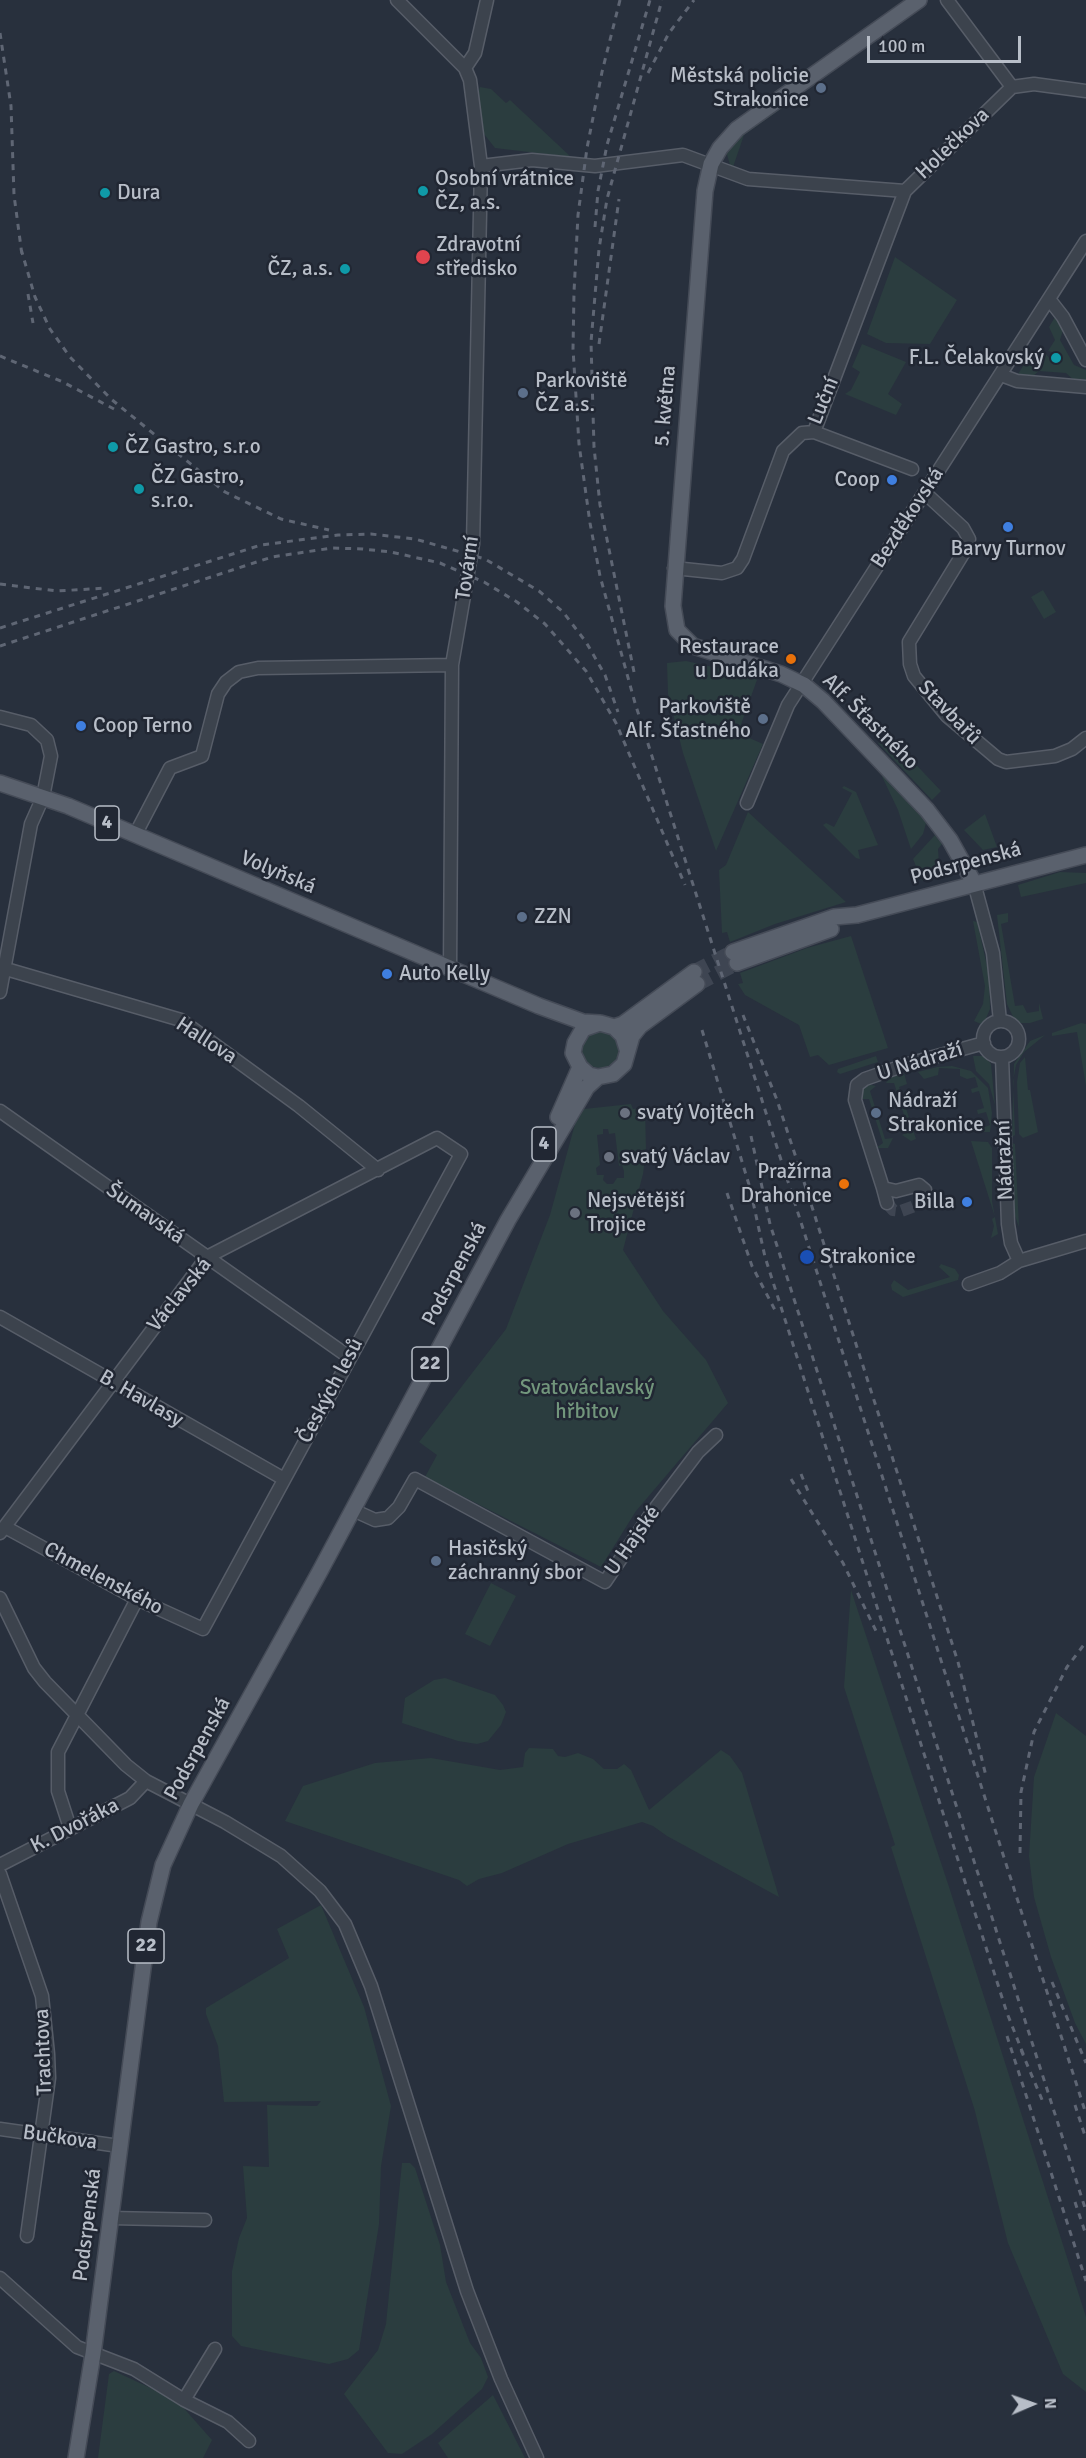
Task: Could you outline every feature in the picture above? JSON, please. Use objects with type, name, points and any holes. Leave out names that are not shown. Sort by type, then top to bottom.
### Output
[{"type":"main road","points":[[711,164],[720,148],[736,129],[919,0]]},
{"type":"main road","name":"5. května","points":[[693,646],[677,630],[673,606],[674,568],[705,191],[711,164]]},
{"type":"main road","name":"Alf. Šťastného","points":[[693,646],[781,674],[804,685],[823,701],[927,810],[950,840],[974,884]]},
{"type":"main road","name":"Volyňská","points":[[0,783],[43,797],[135,835],[539,1006],[583,1022],[607,1025]]},
{"type":"main road","name":"Podsrpenská","points":[[735,958],[812,924],[834,917],[857,915],[1086,855]]},
{"type":"main road","name":"Podsrpenská","points":[[508,1220],[587,1087],[598,1077],[613,1074],[619,1070],[632,1036],[640,1026],[696,978],[623,1024],[583,1029],[574,1043]]},
{"type":"main road","name":"Volyňská","points":[[539,1006],[569,1025],[574,1043]]},
{"type":"main road","points":[[607,1025],[623,1036],[627,1049]]},
{"type":"main road","name":"4","points":[[574,1043],[573,1053],[579,1067]]},
{"type":"main road","points":[[579,1067],[589,1075],[598,1077]]},
{"type":"main road","name":"Podsrpenská","points":[[93,2354],[152,1904],[166,1857],[191,1804],[353,1510],[508,1220],[572,1090],[579,1067]]},
{"type":"main road","name":"22","points":[[76,2458],[93,2354]]},
{"type":"street","points":[[397,0],[465,68],[476,54],[487,0]]},
{"type":"street","points":[[947,0],[1012,87],[1034,84],[1086,91]]},
{"type":"street","name":"Tovární","points":[[450,970],[452,665],[473,544],[481,166],[470,80],[465,68]]},
{"type":"street","name":"Holečkova","points":[[711,164],[748,179],[904,191],[1012,87]]},
{"type":"street","points":[[481,166],[532,160],[595,166],[682,155],[711,164]]},
{"type":"street","name":"Luční","points":[[674,568],[722,573],[737,568],[743,560],[783,451],[794,438],[814,432],[904,191]]},
{"type":"street","name":"Bezděkovská","points":[[747,803],[788,705],[804,685],[856,597],[925,494],[1086,241]]},
{"type":"street","points":[[1049,299],[1063,317],[1086,360]]},
{"type":"street","points":[[1001,375],[1017,381],[1086,387]]},
{"type":"street","points":[[814,432],[912,469]]},
{"type":"street","name":"Stavbařů","points":[[925,494],[963,528],[969,539],[964,552],[909,642],[910,664],[914,676],[947,716],[998,759],[1006,762],[1055,756],[1072,749],[1086,738]]},
{"type":"street","points":[[135,835],[170,768],[202,756],[218,694],[226,682],[239,672],[258,668],[452,665]]},
{"type":"street","points":[[0,717],[31,725],[47,740],[51,756],[43,797],[31,824],[5,939],[6,969],[0,992]]},
{"type":"street","points":[[974,884],[993,953],[1000,1021]]},
{"type":"street","name":"Hallova","points":[[6,969],[181,1020],[299,1106],[378,1170]]},
{"type":"street","points":[[1000,1021],[1014,1026],[1020,1038],[1013,1053],[1002,1057],[991,1054],[984,1043],[987,1028],[1000,1021]]},
{"type":"street","name":"U Nádraží","points":[[887,1203],[854,1095],[861,1082],[944,1053],[984,1043]]},
{"type":"street","name":"Nádražní","points":[[1002,1057],[1008,1224],[1011,1243],[1019,1261]]},
{"type":"street","name":"Šumavská","points":[[0,1112],[349,1357]]},
{"type":"street","name":"Václavská","points":[[2,1530],[207,1257],[437,1138],[461,1154]]},
{"type":"street","name":"Českých lesů","points":[[203,1629],[461,1154]]},
{"type":"street","points":[[883,1188],[896,1191],[919,1185],[925,1190]]},
{"type":"street","points":[[969,1284],[1000,1273],[1019,1261],[1086,1241]]},
{"type":"street","name":"B. Havlasy","points":[[0,1317],[284,1479]]},
{"type":"street","name":"U Hajské","points":[[353,1510],[375,1520],[388,1518],[399,1507],[415,1479],[605,1582],[651,1514],[698,1452],[716,1435]]},
{"type":"street","name":"Chmelenského","points":[[2,1530],[137,1599],[203,1629]]},
{"type":"street","points":[[0,1598],[34,1668],[75,1715],[146,1781],[256,1840],[294,1866],[327,1899],[354,1941],[371,1986],[467,2291],[501,2379],[537,2458]]},
{"type":"street","points":[[70,1828],[58,1791],[58,1752],[75,1715],[137,1599]]},
{"type":"street","name":"K. Dvořáka","points":[[0,1865],[130,1798],[146,1781]]},
{"type":"street","name":"Trachtova","points":[[0,1875],[42,1996],[49,2078],[27,2236]]},
{"type":"street","name":"Bučkova","points":[[0,2129],[120,2146]]},
{"type":"street","points":[[110,2218],[205,2220]]},
{"type":"street","points":[[0,2278],[72,2344],[134,2369],[184,2400],[228,2422],[249,2441]]},
{"type":"street","points":[[184,2400],[215,2349]]},
{"type":"green space","points":[[480,87],[491,89],[506,103],[510,100],[571,157],[495,148],[484,134],[478,93]]},
{"type":"green space","points":[[786,102],[788,104],[744,135],[733,167],[730,165],[726,151],[734,140]]},
{"type":"green space","points":[[895,257],[957,300],[930,344],[886,343],[867,334]]},
{"type":"green space","points":[[1055,317],[1064,327],[1060,340],[1074,365],[1086,370],[1086,382],[1076,382],[1066,373],[1039,371],[1032,377],[1020,377],[1018,374],[1025,363],[1039,364],[1046,354],[1053,363],[1059,361],[1059,354],[1048,351],[1055,340],[1049,327]]},
{"type":"green space","points":[[862,344],[906,362],[888,394],[902,404],[896,415],[845,394],[851,390],[860,372],[852,367]]},
{"type":"green space","points":[[1043,590],[1056,612],[1044,619],[1031,597]]},
{"type":"green space","points":[[686,661],[758,677],[738,733],[763,744],[716,851],[683,753],[668,694],[667,663]]},
{"type":"green space","points":[[887,734],[941,791],[932,800],[878,743]]},
{"type":"green space","points":[[879,770],[923,815],[926,823],[923,834],[911,849],[898,810]]},
{"type":"green space","points":[[844,786],[856,792],[878,845],[858,850],[860,859],[856,858],[823,825],[826,823],[834,827],[852,793],[842,788]]},
{"type":"green space","points":[[748,812],[846,902],[775,924],[730,942],[727,932],[722,933],[719,870],[726,865]]},
{"type":"green space","points":[[985,814],[997,847],[983,850],[964,830]]},
{"type":"green space","points":[[935,835],[942,844],[938,849],[939,863],[928,878],[922,881],[913,859]]},
{"type":"green space","points":[[1060,872],[1086,873],[1086,883],[1021,897],[1018,885]]},
{"type":"green space","points":[[1008,913],[1008,922],[1001,924],[1015,1006],[1023,1005],[1027,1013],[1039,1011],[1039,1003],[1043,1019],[1030,1023],[1021,1023],[1014,1019],[1007,1004],[997,915]]},
{"type":"green space","points":[[973,921],[977,922],[989,975],[990,1009],[984,1023],[981,1024],[974,1021],[983,1004],[985,986]]},
{"type":"green space","points":[[851,936],[888,1048],[829,1065],[818,1055],[810,1057],[799,1025],[745,995],[738,984],[743,983],[740,973],[807,948]]},
{"type":"green space","points":[[1081,1023],[1086,1024],[1086,1086],[1077,1032],[1052,1036],[1052,1033]]},
{"type":"green space","points":[[600,1030],[613,1036],[619,1049],[613,1062],[600,1068],[587,1062],[581,1049],[587,1036]]},
{"type":"green space","points":[[1045,1035],[1024,1052],[1016,1065],[1014,1078],[1014,1064],[1030,1041]]},
{"type":"green space","points":[[876,1056],[878,1062],[840,1074],[837,1072],[838,1069]]},
{"type":"green space","points":[[973,1056],[985,1056],[991,1064],[995,1105],[989,1084],[976,1071]]},
{"type":"green space","points":[[1025,1057],[1028,1090],[1030,1090],[1038,1132],[1023,1138],[1019,1134],[1017,1082],[1020,1063]]},
{"type":"green space","points":[[952,1066],[971,1071],[988,1088],[992,1113],[990,1132],[982,1132],[980,1129],[990,1125],[986,1112],[978,1114],[977,1110],[984,1108],[979,1091],[972,1093],[971,1089],[978,1087],[975,1077],[967,1079],[960,1076],[960,1069],[939,1068],[938,1075],[924,1079],[918,1072],[937,1067]]},
{"type":"green space","points":[[904,1073],[907,1084],[899,1087],[916,1139],[911,1141],[902,1135],[909,1131],[894,1083],[886,1083],[890,1077]]},
{"type":"green space","points":[[867,1084],[876,1086],[870,1091],[885,1139],[893,1138],[888,1148],[876,1148],[883,1143],[869,1099],[861,1099],[862,1089]]},
{"type":"green space","points":[[1013,1089],[1015,1135],[1012,1137]]},
{"type":"green space","name":"Svatováclavský hřbitov","points":[[631,1104],[633,1109],[645,1108],[646,1150],[643,1174],[623,1250],[663,1311],[706,1360],[728,1403],[636,1511],[601,1567],[425,1477],[437,1455],[419,1442],[506,1329],[550,1215],[575,1124],[584,1109]],"holes":[[[603,1129],[608,1129],[609,1134],[615,1133],[619,1166],[622,1165],[624,1171],[624,1178],[617,1178],[613,1184],[607,1184],[603,1180],[604,1175],[597,1175],[596,1168],[600,1165],[597,1135],[603,1134]]]},
{"type":"green space","points":[[971,1141],[988,1142],[992,1148],[992,1201],[995,1216]]},
{"type":"green space","points":[[1012,1143],[1015,1144],[1019,1227],[1014,1213]]},
{"type":"green space","points":[[995,1217],[998,1234],[991,1238],[994,1226],[992,1219]]},
{"type":"green space","points":[[941,1264],[955,1269],[959,1275],[958,1280],[903,1297],[892,1290],[891,1285],[894,1280],[908,1290],[950,1277],[939,1267]]},
{"type":"green space","points":[[491,1583],[516,1596],[490,1646],[465,1634]]},
{"type":"green space","points":[[851,1590],[950,1890],[1086,2317],[1086,2392],[1063,2374],[1008,2243],[975,2111],[891,1847],[895,1845],[844,1687]]},
{"type":"green space","points":[[445,1678],[495,1695],[503,1705],[506,1712],[501,1725],[488,1741],[477,1744],[458,1741],[402,1723],[405,1698],[434,1680]]},
{"type":"green space","points":[[1056,1713],[1086,1736],[1086,2044],[1075,2023],[1051,1957],[1034,1897],[1029,1856],[1034,1777]]},
{"type":"green space","points":[[529,1748],[553,1749],[558,1756],[565,1757],[578,1753],[593,1759],[604,1769],[617,1769],[624,1764],[631,1770],[649,1810],[721,1750],[730,1756],[742,1773],[779,1897],[642,1822],[568,1844],[502,1873],[479,1879],[467,1886],[459,1880],[285,1821],[303,1786],[375,1763],[431,1758],[500,1770],[523,1767],[525,1753]]},
{"type":"green space","points":[[321,1905],[364,2007],[391,2106],[381,2166],[379,2224],[359,2350],[348,2359],[329,2364],[241,2346],[232,2336],[232,2271],[239,2238],[247,2218],[243,2166],[269,2167],[267,2105],[317,2106],[321,2101],[224,2102],[218,2046],[206,2014],[206,2008],[289,1958],[277,1929]]},
{"type":"green space","points":[[402,2163],[410,2163],[415,2168],[440,2245],[446,2282],[470,2343],[481,2358],[488,2377],[482,2389],[432,2434],[402,2454],[388,2453],[344,2394],[378,2350],[386,2324]]},
{"type":"green space","points":[[114,2371],[181,2405],[212,2440],[203,2458],[98,2458],[109,2374]]},
{"type":"green space","points":[[493,2395],[525,2458],[448,2458],[438,2443]]},
{"type":"tunnel","points":[[694,972],[733,952]]},
{"type":"tunnel","points":[[697,984],[737,963]]},
{"type":"tunnel","points":[[887,1203],[893,1210],[901,1211],[920,1204],[926,1197],[925,1190]]},
{"type":"railway","points":[[620,0],[602,72],[587,148],[578,215],[574,292],[573,349],[579,444],[600,576],[635,703],[1086,2114]]},
{"type":"railway","points":[[595,227],[598,191],[607,145],[650,0]]},
{"type":"railway","points":[[634,672],[600,505],[594,447],[591,342],[599,249],[607,199],[662,0]]},
{"type":"railway","points":[[648,73],[669,33],[694,0]]},
{"type":"railway","points":[[0,33],[11,106],[14,195],[22,255]]},
{"type":"railway","points":[[599,344],[619,199]]},
{"type":"railway","points":[[21,249],[35,297],[50,329],[70,357],[111,399],[225,492],[281,519],[329,530]]},
{"type":"railway","points":[[28,294],[33,323]]},
{"type":"railway","points":[[0,356],[63,382],[114,409]]},
{"type":"railway","points":[[0,628],[261,545],[338,535],[371,534],[415,539],[485,559],[539,591],[563,612],[586,642],[605,675],[618,712]]},
{"type":"railway","points":[[0,646],[272,557],[332,548],[363,549],[391,552],[440,563],[484,582],[517,602],[545,624],[586,671],[616,723],[685,885]]},
{"type":"railway","points":[[0,584],[57,591],[107,588]]},
{"type":"railway","points":[[743,1015],[777,1100],[807,1191]]},
{"type":"railway","points":[[702,1030],[750,1188],[765,1257],[1007,2013],[1024,2056]]},
{"type":"railway","points":[[751,1136],[770,1224],[1086,2211]]},
{"type":"railway","points":[[804,1182],[958,1662],[986,1776]]},
{"type":"railway","points":[[727,1193],[752,1266],[777,1314]]},
{"type":"railway","points":[[801,1474],[810,1496]]},
{"type":"railway","points":[[791,1479],[843,1563],[877,1633]]},
{"type":"railway","points":[[1020,1853],[1021,1792],[1034,1732],[1067,1667],[1086,1642]]},
{"type":"railway","points":[[1052,1982],[1086,2063]]},
{"type":"railway","points":[[1007,2036],[1086,2281]]},
{"type":"railway","points":[[1021,2050],[1043,2102]]},
{"type":"railway","points":[[1075,2105],[1086,2139]]},
{"type":"railway","points":[[1075,2202],[1086,2235]]},
{"type":"place","name":"Městská policie Strakonice","points":[[821,88]]},
{"type":"place","name":"Osobní vrátnice ČZ, a.s.","points":[[423,191]]},
{"type":"place","name":"Dura","points":[[105,193]]},
{"type":"place","name":"Zdravotní středisko","points":[[423,257]]},
{"type":"place","name":"ČZ, a.s.","points":[[345,269]]},
{"type":"place","name":"F.L. Čelakovský","points":[[1056,358]]},
{"type":"place","name":"Parkoviště ČZ a.s.","points":[[523,393]]},
{"type":"place","name":"ČZ Gastro, s.r.o","points":[[113,447]]},
{"type":"place","name":"Coop","points":[[892,480]]},
{"type":"place","name":"ČZ Gastro, s.r.o.","points":[[139,489]]},
{"type":"place","name":"Barvy Turnov","points":[[1008,527]]},
{"type":"place","name":"Restaurace u Dudáka","points":[[791,659]]},
{"type":"place","name":"Parkoviště Alf. Šťastného","points":[[763,719]]},
{"type":"place","name":"Coop Terno","points":[[81,726]]},
{"type":"place","name":"ZZN","points":[[522,917]]},
{"type":"place","name":"Auto Kelly","points":[[387,974]]},
{"type":"place","name":"svatý Vojtěch","points":[[625,1113]]},
{"type":"place","name":"Nádraží Strakonice","points":[[876,1113]]},
{"type":"place","name":"svatý Václav","points":[[609,1157]]},
{"type":"place","name":"Pražírna Drahonice","points":[[844,1184]]},
{"type":"place","name":"Billa","points":[[967,1202]]},
{"type":"place","name":"Nejsvětější Trojice","points":[[575,1213]]},
{"type":"place","name":"Strakonice","points":[[807,1257]]},
{"type":"place","name":"Hasičský záchranný sbor","points":[[436,1561]]}]
